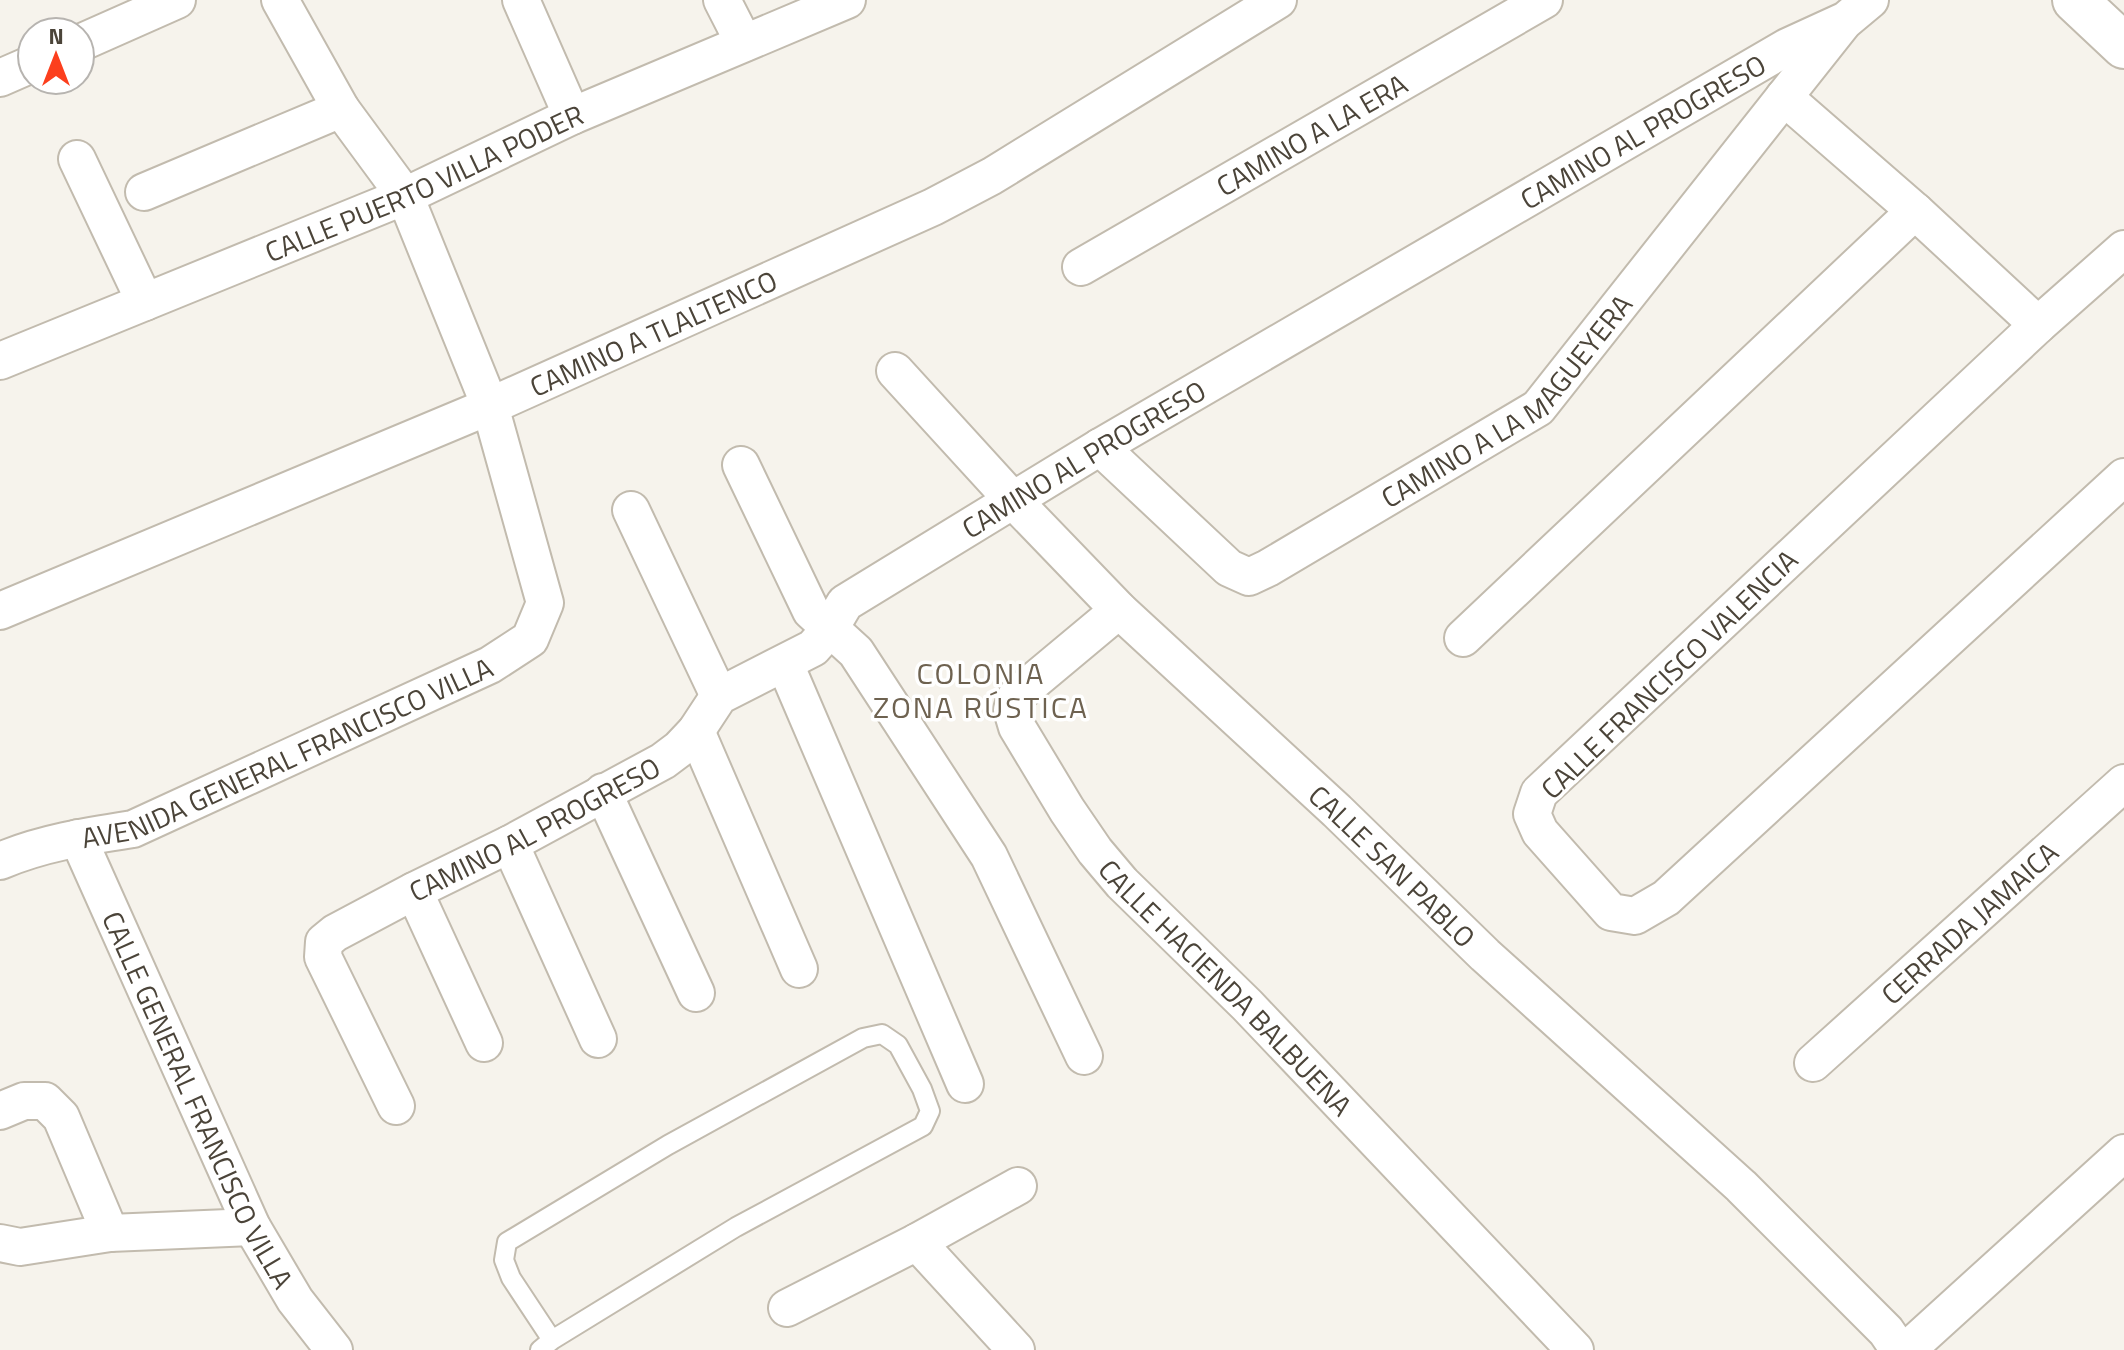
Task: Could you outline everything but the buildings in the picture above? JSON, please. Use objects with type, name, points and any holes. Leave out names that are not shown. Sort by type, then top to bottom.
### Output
[{"type":"street","points":[[96,36],[177,0]]},
{"type":"street","points":[[280,0],[341,109],[405,196],[490,406]]},
{"type":"street","points":[[521,0],[572,116]]},
{"type":"street","points":[[722,0],[744,43]]},
{"type":"street","name":"CALLE PUERTO VILLA PODER","points":[[0,361],[405,196],[572,116],[847,0]]},
{"type":"street","name":"CAMINO A TLALTENCO","points":[[0,611],[490,406],[933,207],[981,182],[1278,0]]},
{"type":"street","name":"CAMINO A LA ERA","points":[[1081,267],[1544,0]]},
{"type":"street","points":[[2075,0],[2124,46]]},
{"type":"street","name":"CAMINO A LA MAGUEYERA","points":[[1100,447],[1229,568],[1249,577],[1268,568],[1538,408],[1784,97],[1858,10]]},
{"type":"street","name":"CAMINO AL PROGRESO","points":[[396,1106],[323,957],[324,942],[335,933],[510,844],[663,761],[696,731],[719,696],[813,648],[829,630],[845,603],[1100,447],[1787,47],[1858,10]]},
{"type":"street","points":[[1784,97],[1915,211],[2038,325]]},
{"type":"street","points":[[144,192],[341,109]]},
{"type":"street","points":[[77,159],[145,302]]},
{"type":"street","points":[[1463,638],[1915,211]]},
{"type":"street","name":"CALLE FRANCISCO VALENCIA","points":[[2124,249],[2038,325],[1539,793],[1532,814],[1540,832],[1611,912],[1635,916],[1666,898],[2124,477]]},
{"type":"street","name":"CALLE SAN PABLO","points":[[895,371],[1119,610],[1337,811],[1485,955],[1741,1186],[1886,1331],[1899,1350]]},
{"type":"street","name":"AVENIDA GENERAL FRANCISCO VILLA","points":[[0,861],[78,838],[133,829],[490,665],[530,639],[545,603],[490,406]]},
{"type":"street","points":[[741,465],[811,611],[856,652],[989,856],[1084,1056]]},
{"type":"street","points":[[631,510],[719,696]]},
{"type":"street","name":"CALLE HACIENDA BALBUENA","points":[[1119,610],[1016,696],[1012,710],[1017,727],[1067,810],[1122,883],[1247,1005],[1575,1350]]},
{"type":"street","points":[[785,664],[965,1084]]},
{"type":"street","points":[[696,731],[799,969]]},
{"type":"street","name":"CERRADA JAMAICA","points":[[1813,1063],[2124,783]]},
{"type":"street","points":[[603,792],[696,993]]},
{"type":"street","name":"CALLE GENERAL FRANCISCO VILLA","points":[[78,838],[252,1227],[295,1300],[334,1350]]},
{"type":"street","points":[[510,844],[598,1039]]},
{"type":"street","points":[[414,891],[484,1043]]},
{"type":"street","points":[[0,1111],[24,1101],[45,1101],[61,1117],[110,1233]]},
{"type":"street","points":[[1907,1350],[2124,1153]]},
{"type":"street","points":[[787,1308],[1018,1186]]},
{"type":"street","points":[[0,1243],[20,1247],[110,1233],[252,1227]]},
{"type":"street","points":[[917,1242],[1016,1350]]},
{"type":"lane","points":[[882,1034],[898,1045],[930,1111],[923,1126],[736,1227],[546,1345],[504,1260],[507,1242],[668,1145],[863,1038],[882,1034]]},
{"type":"district","name":"COLONIA ZONA RÚSTICA","points":[[981,690]]}]
